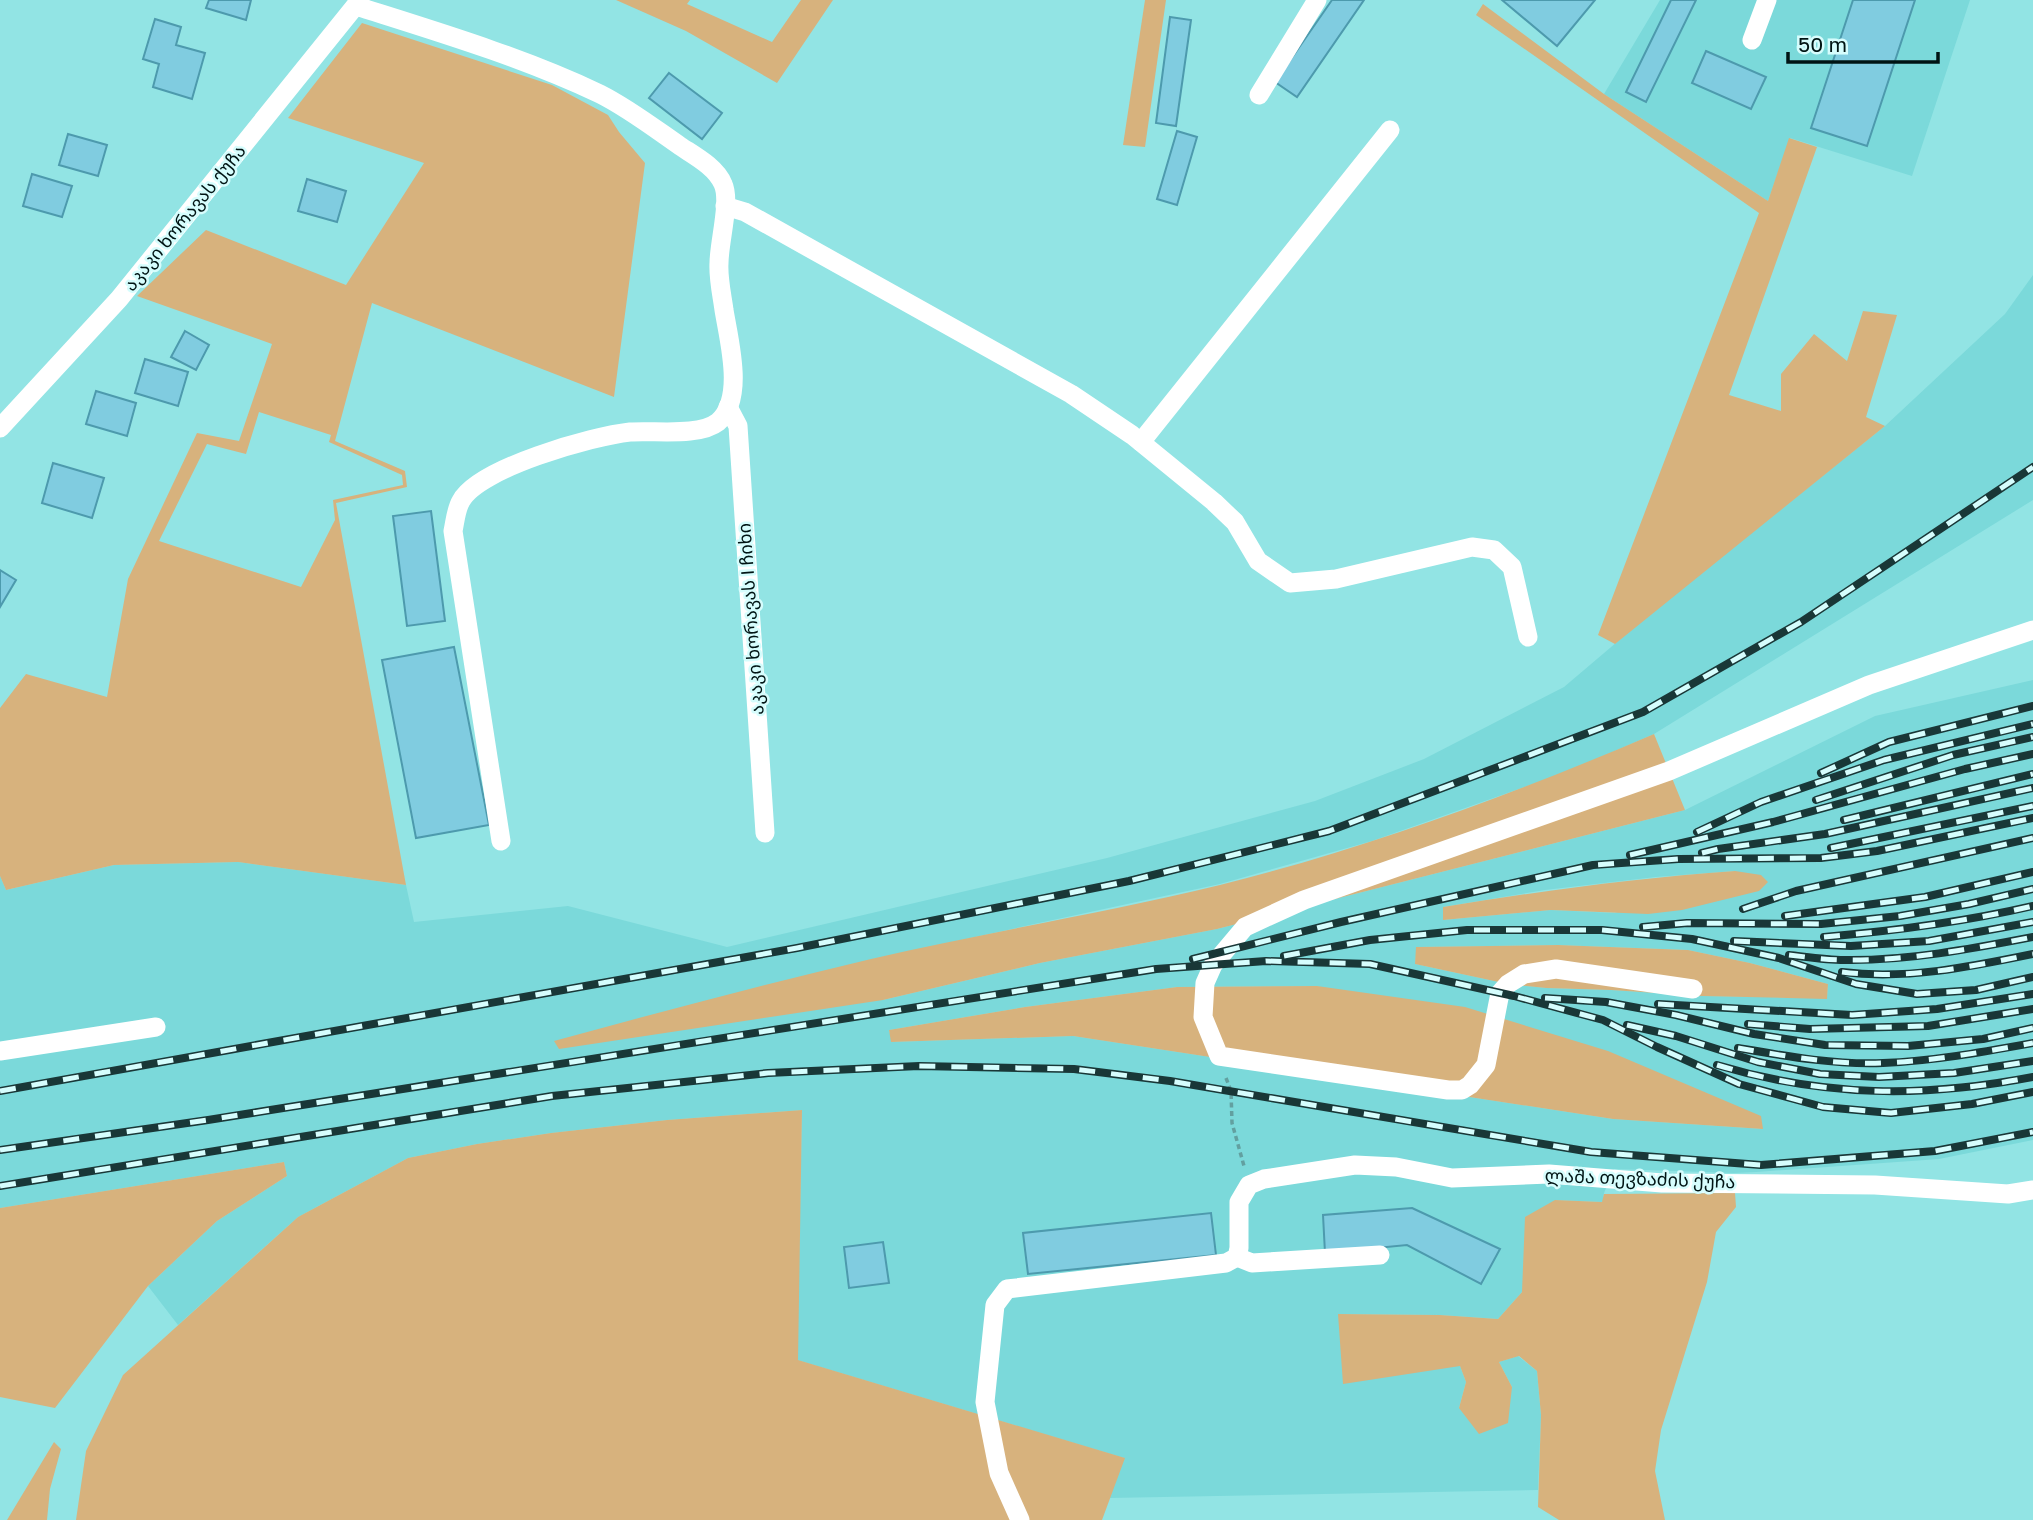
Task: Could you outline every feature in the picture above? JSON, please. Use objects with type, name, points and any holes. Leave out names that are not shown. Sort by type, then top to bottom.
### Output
[{"type":"street","points":[[1259,95],[1317,0]]},
{"type":"street","points":[[1752,40],[1767,0]]},
{"type":"street","points":[[358,3],[486,47],[601,94],[710,167],[726,192],[719,265],[734,381],[723,416],[703,430],[629,432],[562,448],[493,474],[475,484],[461,501],[453,531],[501,841]]},
{"type":"street","name":"აკაკი ხორავას ქუჩა","points":[[0,428],[119,299],[358,3]]},
{"type":"street","points":[[1141,442],[1390,130]]},
{"type":"street","points":[[725,206],[745,212],[1071,394],[1141,442],[1214,502],[1235,522],[1258,561],[1290,583],[1336,579],[1472,547],[1494,550],[1512,566],[1528,637]]},
{"type":"street","name":"აკაკი ხორავას I ჩიხი","points":[[728,407],[738,426],[765,833]]},
{"type":"street","points":[[2005,638],[2033,617]]},
{"type":"street","points":[[1693,989],[1556,969],[1524,974],[1500,993],[1486,1065],[1471,1085],[1462,1090],[1219,1056],[1203,1017],[1205,983],[1213,965],[1245,927],[1304,900],[1669,771],[1868,685],[2033,630]]},
{"type":"street","points":[[0,1051],[156,1027]]},
{"type":"street","name":"ლაშა თევზაძის ქუჩა","points":[[1249,1185],[1264,1179],[1355,1165],[1396,1167],[1452,1178],[1549,1174],[1662,1183],[1875,1185],[2008,1194],[2033,1190]]},
{"type":"street","points":[[1237,1257],[1239,1202],[1249,1185]]},
{"type":"street","points":[[1020,1520],[999,1472],[985,1402],[995,1305],[1007,1289],[1226,1263],[1237,1257],[1252,1262],[1380,1255]]},
{"type":"path","points":[[1219,1056],[1231,1091],[1232,1123],[1249,1185]]},
{"type":"shaded area","points":[[616,0],[690,0],[687,4],[772,42],[801,0],[833,0],[777,83],[686,31]]},
{"type":"shaded area","points":[[1145,0],[1166,0],[1145,147],[1123,145]]},
{"type":"shaded area","points":[[1660,0],[1970,0],[1912,176],[1790,138],[1768,201],[1604,94]]},
{"type":"shaded area","points":[[1483,4],[1604,94],[1768,201],[1789,138],[1817,147],[1729,395],[1781,411],[1781,374],[1814,334],[1847,361],[1863,311],[1897,315],[1866,417],[1885,426],[1615,644],[1598,635],[1759,213],[1476,15]]},
{"type":"shaded area","points":[[362,23],[552,85],[608,115],[645,163],[614,397],[372,303],[335,441],[405,471],[407,487],[336,503],[406,885],[238,862],[114,865],[6,890],[0,876],[0,708],[26,674],[107,697],[128,579],[197,433],[239,441],[272,344],[137,296],[206,230],[346,285],[424,163],[288,118]],"holes":[[[259,412],[331,435],[329,442],[402,475],[403,485],[333,500],[335,520],[301,587],[159,541],[207,444],[246,454]]]},
{"type":"shaded area","points":[[2033,275],[2033,500],[1654,734],[1564,773],[1372,841],[1220,884],[873,959],[883,1000],[1040,963],[1217,929],[1685,810],[1875,716],[2033,680],[2033,1140],[1939,1159],[1756,1172],[1614,1169],[1603,1202],[1555,1200],[1522,1292],[1498,1319],[1440,1315],[1338,1314],[1460,1366],[1466,1382],[1459,1408],[1512,1387],[1499,1362],[1518,1356],[1537,1371],[1541,1415],[1538,1490],[1109,1498],[1124,1458],[797,1360],[802,1110],[667,1120],[551,1133],[408,1158],[298,1217],[178,1325],[148,1286],[217,1221],[287,1176],[284,1162],[0,1208],[0,876],[6,890],[114,865],[238,862],[406,885],[414,922],[568,906],[727,947],[1107,858],[1315,801],[1424,759],[1564,687],[1650,614],[1885,426],[2005,314]],"holes":[[[1735,871],[1615,913],[1551,910],[1443,920],[1443,907],[1545,890]],[[1558,945],[1688,950],[1828,984],[1827,998],[1702,996],[1508,984],[1415,964],[1417,947]],[[1317,986],[1763,1129],[1613,1119],[1073,1036],[892,1042],[889,1030],[1025,1007],[1177,987]]]},
{"type":"shaded area","points":[[1654,734],[1685,810],[1217,929],[1040,963],[883,1000],[559,1049],[554,1041],[871,959],[1177,895],[1275,870],[1440,818],[1548,778]]},
{"type":"shaded area","points":[[1735,871],[1761,875],[1768,882],[1759,891],[1682,910],[1648,914],[1551,910],[1443,920],[1443,907],[1662,877]]},
{"type":"shaded area","points":[[1558,945],[1688,950],[1828,984],[1827,999],[1546,988],[1508,984],[1415,964],[1416,947]]},
{"type":"shaded area","points":[[1317,986],[1465,1007],[1608,1051],[1761,1116],[1763,1129],[1613,1119],[1073,1036],[891,1042],[889,1030],[1025,1007],[1177,987]]},
{"type":"shaded area","points":[[802,1110],[798,1360],[1125,1458],[1102,1520],[76,1520],[86,1451],[123,1375],[298,1217],[408,1158],[551,1133],[667,1120]]},
{"type":"shaded area","points":[[284,1162],[287,1176],[217,1221],[148,1286],[55,1408],[0,1397],[0,1208]]},
{"type":"shaded area","points":[[1735,1193],[1736,1207],[1716,1232],[1707,1282],[1661,1430],[1655,1471],[1665,1520],[1559,1520],[1538,1507],[1541,1415],[1537,1371],[1519,1356],[1499,1362],[1512,1387],[1508,1423],[1479,1434],[1459,1408],[1466,1382],[1460,1366],[1343,1384],[1338,1314],[1440,1315],[1498,1319],[1522,1292],[1525,1217],[1555,1200],[1602,1202],[1604,1194]]},
{"type":"shaded area","points":[[54,1442],[61,1449],[50,1489],[47,1520],[7,1520]]},
{"type":"building","points":[[209,0],[251,0],[246,20],[206,8]]},
{"type":"building","points":[[1332,0],[1364,0],[1297,97],[1275,82]]},
{"type":"building","points":[[1502,0],[1595,0],[1557,46]]},
{"type":"building","points":[[1671,0],[1696,0],[1646,102],[1626,92]]},
{"type":"building","points":[[1853,0],[1915,0],[1867,146],[1811,128]]},
{"type":"building","points":[[1170,17],[1191,20],[1176,126],[1156,123]]},
{"type":"building","points":[[155,19],[181,27],[176,45],[205,53],[192,99],[153,87],[159,64],[143,59]]},
{"type":"building","points":[[1706,51],[1766,77],[1751,109],[1692,83]]},
{"type":"building","points":[[669,73],[722,113],[702,139],[649,98]]},
{"type":"building","points":[[1177,131],[1197,137],[1177,205],[1157,199]]},
{"type":"building","points":[[68,134],[107,145],[98,176],[59,165]]},
{"type":"building","points":[[32,174],[72,186],[62,217],[23,206]]},
{"type":"building","points":[[307,179],[346,191],[337,222],[298,211]]},
{"type":"building","points":[[185,331],[209,345],[196,370],[171,357]]},
{"type":"building","points":[[145,359],[188,372],[178,406],[135,393]]},
{"type":"building","points":[[96,391],[136,403],[127,436],[86,424]]},
{"type":"building","points":[[53,463],[104,478],[92,518],[42,503]]},
{"type":"building","points":[[431,511],[445,621],[407,626],[393,516]]},
{"type":"building","points":[[0,570],[16,580],[0,607]]},
{"type":"building","points":[[454,647],[489,825],[416,838],[382,660]]},
{"type":"building","points":[[1412,1208],[1500,1249],[1481,1284],[1407,1245],[1325,1253],[1323,1215]]},
{"type":"building","points":[[1211,1213],[1216,1255],[1028,1274],[1023,1233]]},
{"type":"building","points":[[883,1242],[889,1283],[849,1288],[844,1247]]},
{"type":"railway","points":[[0,1091],[797,948],[1129,881],[1329,831],[1643,712],[1801,622],[2033,467]]},
{"type":"railway","points":[[1821,773],[1889,742],[2033,706]]},
{"type":"railway","points":[[1697,832],[1761,802],[1884,760],[2033,724]]},
{"type":"railway","points":[[1816,800],[1953,755],[2033,737]]},
{"type":"railway","points":[[1630,855],[1773,822],[1965,769],[2033,754]]},
{"type":"railway","points":[[1844,820],[2033,774]]},
{"type":"railway","points":[[1702,853],[1825,834],[2033,788]]},
{"type":"railway","points":[[1831,848],[2033,806]]},
{"type":"railway","points":[[1193,959],[1341,922],[1593,865],[1678,859],[1821,858],[1877,851],[2033,818]]},
{"type":"railway","points":[[1743,909],[1796,891],[2033,838]]},
{"type":"railway","points":[[1785,916],[1925,897],[2033,872]]},
{"type":"railway","points":[[1643,927],[1687,923],[1821,924],[1900,916],[2033,889]]},
{"type":"railway","points":[[1824,937],[1929,925],[2033,906]]},
{"type":"railway","points":[[1734,941],[1851,946],[1929,941],[2033,922]]},
{"type":"railway","points":[[1284,956],[1370,940],[1467,930],[1602,930],[1692,939],[1779,958],[1856,984],[1917,994],[1976,990],[2033,977]]},
{"type":"railway","points":[[1789,955],[1837,960],[1891,959],[1963,950],[2033,937]]},
{"type":"railway","points":[[1842,972],[1914,973],[1962,968],[2033,954]]},
{"type":"railway","points":[[0,1150],[208,1120],[1156,969],[1266,961],[1370,964],[1514,996],[1603,1020],[1739,1084],[1823,1107],[1891,1113],[1972,1104],[2033,1092]]},
{"type":"railway","points":[[1658,1004],[1852,1015],[1937,1009],[2033,994]]},
{"type":"railway","points":[[1545,998],[1606,1002],[1754,1034],[1825,1045],[1908,1046],[1983,1039],[2033,1028]]},
{"type":"railway","points":[[1748,1024],[1810,1029],[1928,1026],[2033,1009]]},
{"type":"railway","points":[[1627,1025],[1676,1036],[1758,1062],[1820,1074],[1879,1077],[1954,1073],[2033,1061]]},
{"type":"railway","points":[[1738,1048],[1828,1061],[1883,1063],[1940,1058],[2033,1043]]},
{"type":"railway","points":[[1717,1065],[1796,1083],[1874,1091],[1953,1088],[2033,1077]]},
{"type":"railway","points":[[0,1186],[552,1096],[768,1073],[919,1066],[1074,1069],[1170,1081],[1591,1152],[1761,1165],[1935,1151],[2033,1132]]}]
